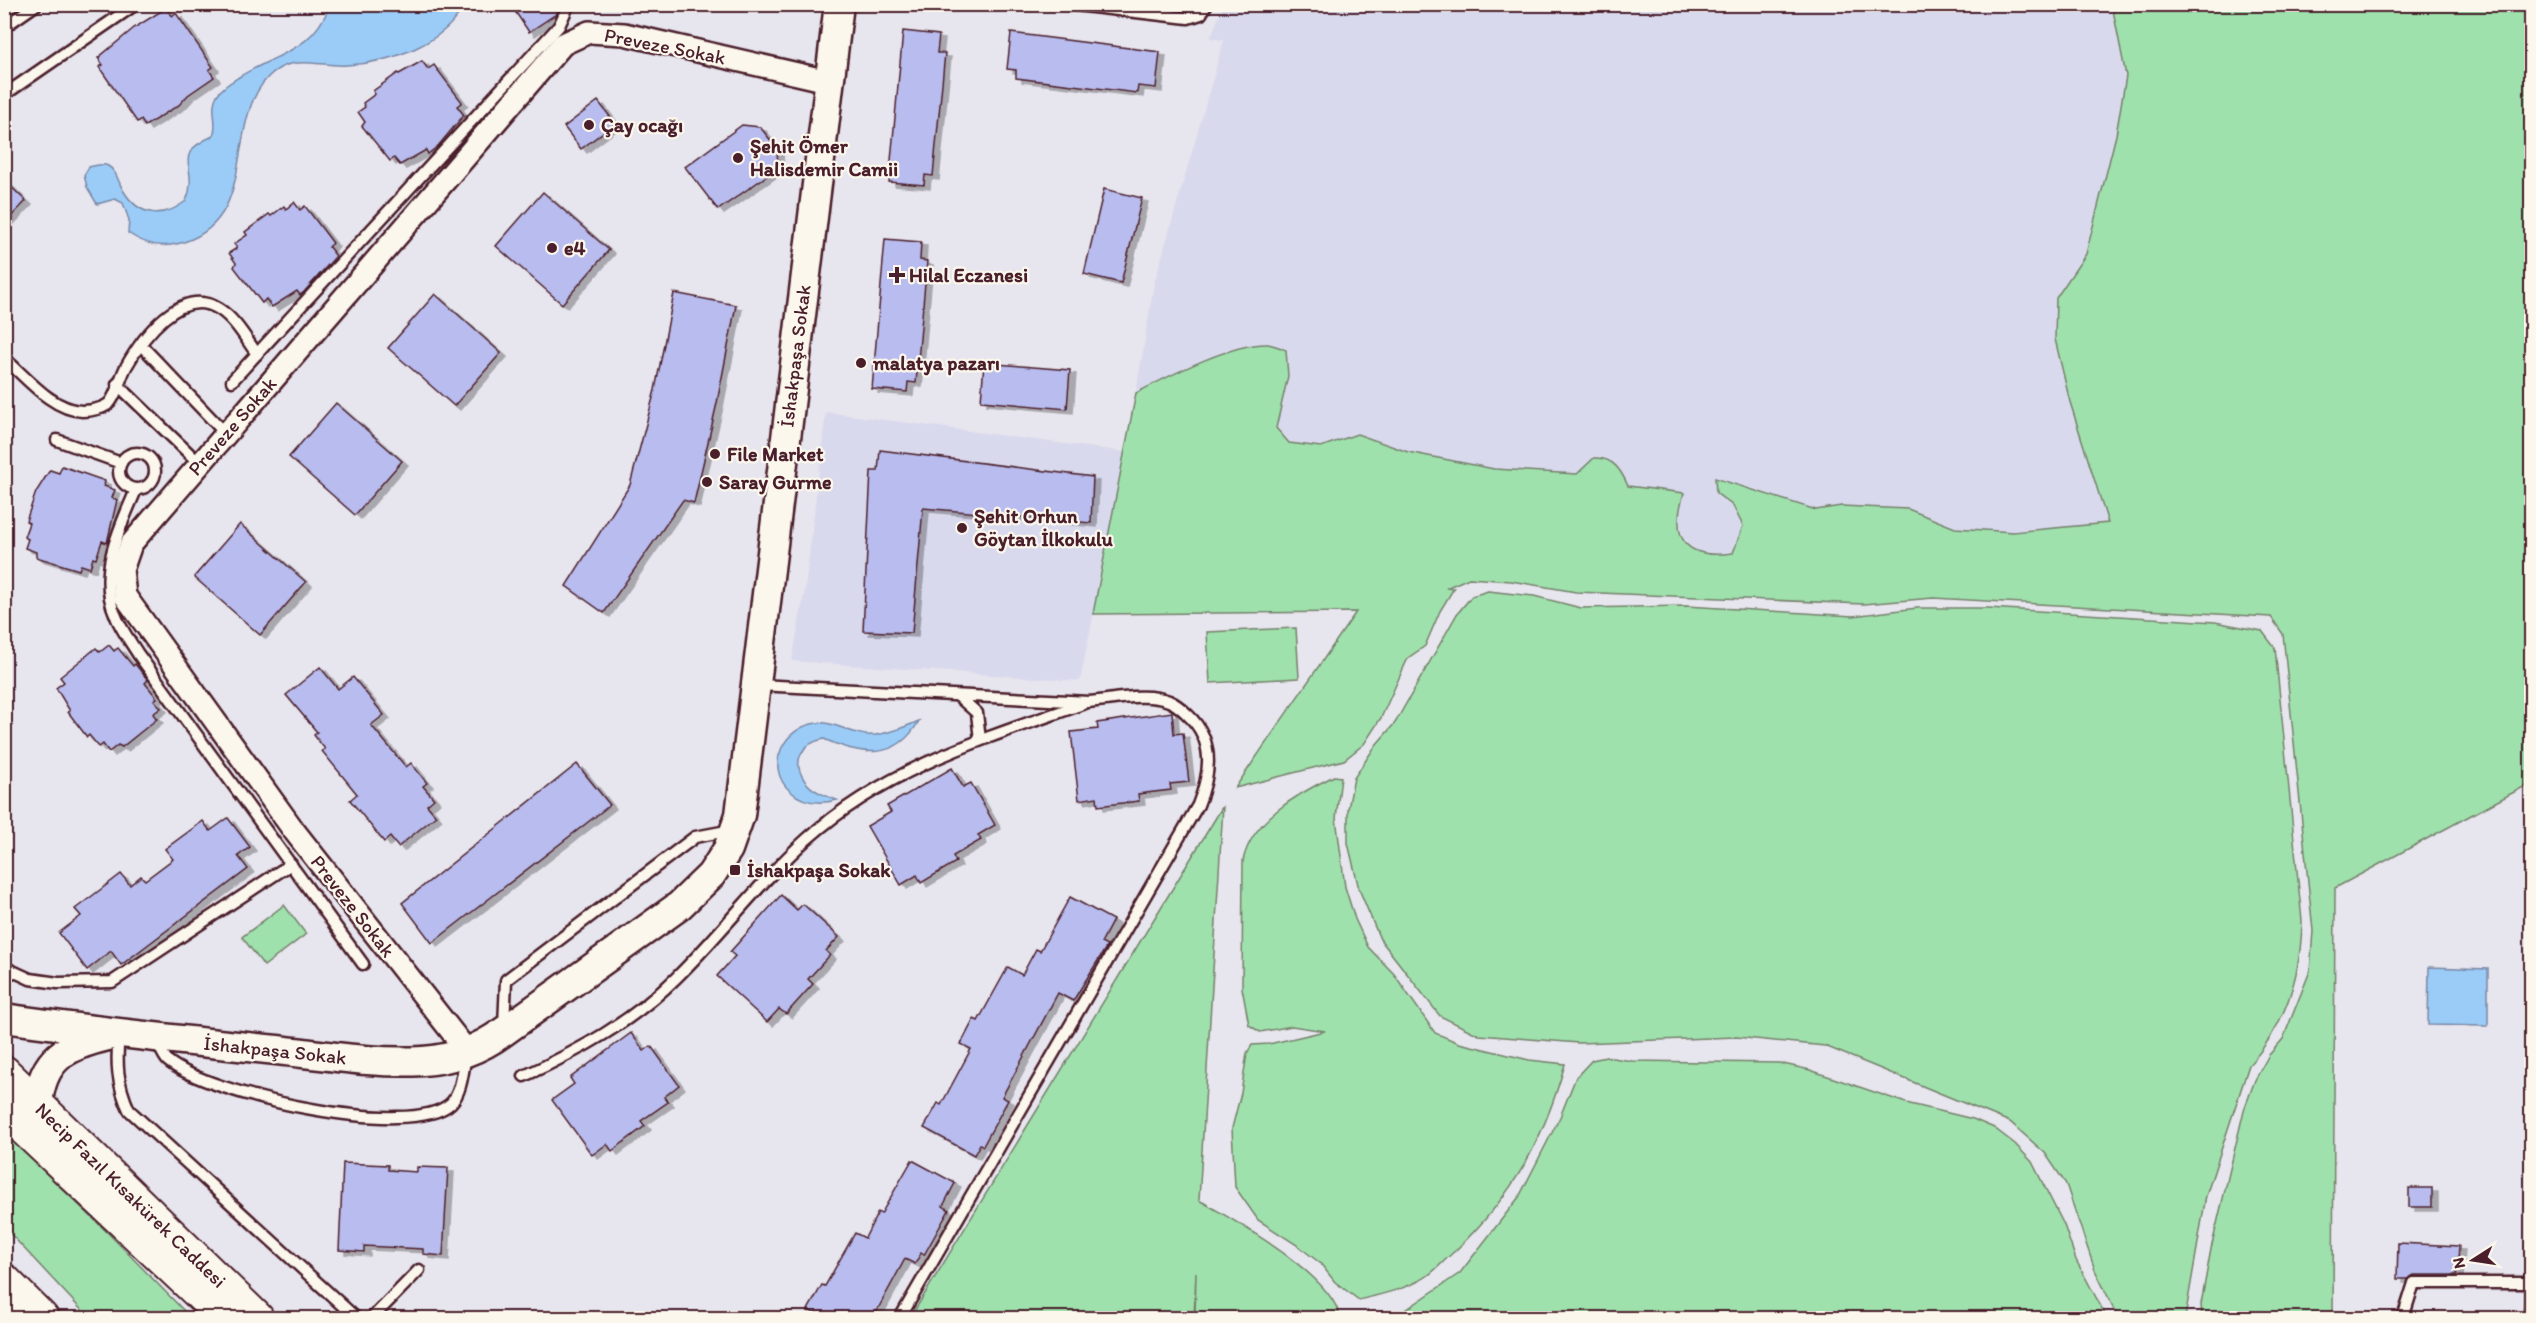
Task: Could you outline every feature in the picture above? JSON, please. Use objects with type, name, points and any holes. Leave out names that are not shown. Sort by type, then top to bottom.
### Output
[{"type":"highway","points":[[4,1310],[14,1318]]},
{"type":"main road","name":"Necip Fazıl Kısakürek Caddesi","points":[[4,1072],[257,1318]]},
{"type":"main road","name":"Necip Fazıl Kısakürek Caddesi","points":[[4,1110],[225,1318]]},
{"type":"main road","points":[[4,1280],[42,1318]]},
{"type":"street","name":"İshakpaşa Sokak","points":[[4,1018],[119,1034],[374,1060],[423,1060],[467,1051],[487,1044],[679,906],[711,875],[728,849],[740,815],[839,4]]},
{"type":"street","name":"Preveze Sokak","points":[[467,1051],[295,832],[124,596],[122,570],[130,544],[563,44],[589,32],[624,34],[828,81]]},
{"type":"street","points":[[38,1104],[40,1083],[45,1070],[64,1052],[92,1040],[119,1034]]},
{"type":"lane","points":[[4,27],[37,4]]},
{"type":"lane","points":[[4,95],[136,4]]},
{"type":"lane","points":[[232,381],[559,26],[569,4]]},
{"type":"lane","points":[[1066,4],[1188,18],[1201,14],[1207,4]]},
{"type":"lane","points":[[4,358],[59,405],[83,411],[99,408],[111,402],[117,384],[141,345],[158,324],[187,303],[203,302],[219,308],[230,318],[257,354]]},
{"type":"lane","points":[[141,345],[226,434]]},
{"type":"lane","points":[[117,384],[200,464]]},
{"type":"lane","points":[[57,440],[121,463]]},
{"type":"lane","points":[[136,490],[121,481],[121,463],[129,455],[141,454],[154,466],[151,483],[136,490],[110,561],[109,588],[114,613],[138,654],[363,964]]},
{"type":"lane","points":[[756,685],[1089,702],[1143,698],[1168,701],[1182,710],[1200,729],[1209,751],[1206,786],[1174,849],[900,1318]]},
{"type":"lane","points":[[958,696],[977,713],[980,740]]},
{"type":"lane","points":[[524,1076],[595,1041],[632,1016],[675,979],[808,838],[852,804],[897,775],[980,740],[1089,702]]},
{"type":"lane","points":[[503,1032],[506,980],[694,837],[735,829]]},
{"type":"lane","points":[[4,967],[30,979],[58,983],[112,982],[291,864]]},
{"type":"lane","points":[[119,1034],[116,1068],[121,1093],[129,1110],[356,1318]]},
{"type":"lane","points":[[156,1038],[166,1059],[186,1073],[245,1095],[303,1109],[387,1117],[428,1114],[450,1103],[459,1088],[467,1051]]},
{"type":"lane","points":[[2530,1318],[2532,1267]]},
{"type":"lane","points":[[372,1318],[419,1270]]},
{"type":"lane","points":[[2403,1318],[2414,1283],[2531,1283]]},
{"type":"shaded area","points":[[1224,5],[2112,5],[2126,76],[2116,135],[2086,254],[2056,298],[2055,339],[2070,402],[2108,523],[2013,532],[1955,528],[1930,517],[1867,508],[1841,506],[1816,510],[1715,478],[1716,493],[1733,506],[1743,526],[1733,553],[1711,556],[1689,549],[1684,542],[1677,515],[1684,493],[1628,486],[1620,469],[1594,458],[1577,474],[1494,469],[1408,452],[1357,434],[1321,447],[1289,443],[1276,429],[1280,409],[1269,344],[1233,351],[1178,372],[1136,393],[1154,284],[1224,40],[1210,38]]},
{"type":"shaded area","name":"Şehit Orhun Göytan İlkokulu","points":[[826,412],[1126,452],[1080,681],[792,661],[805,589]]},
{"type":"green space","points":[[2112,5],[2531,5],[2531,783],[2335,888],[2333,1318],[2202,1318],[2201,1304],[2211,1249],[2244,1110],[2255,1080],[2269,1055],[2283,1039],[2310,971],[2313,931],[2283,634],[2271,617],[1933,598],[1864,604],[1576,592],[1511,581],[1469,578],[1446,588],[1454,588],[1440,611],[1425,646],[1408,658],[1381,718],[1364,744],[1344,760],[1235,788],[1356,612],[1093,614],[1136,393],[1200,362],[1253,345],[1268,344],[1286,350],[1288,376],[1276,428],[1289,443],[1321,447],[1357,434],[1408,452],[1494,469],[1577,474],[1594,458],[1601,458],[1616,466],[1628,486],[1684,493],[1680,509],[1680,534],[1692,549],[1703,553],[1733,553],[1743,526],[1733,506],[1716,493],[1715,478],[1816,510],[1841,506],[1908,509],[1955,528],[2013,532],[2108,523],[2070,402],[2055,339],[2056,298],[2086,254],[2116,135],[2126,76]]},
{"type":"green space","points":[[1488,591],[1534,596],[1581,608],[1686,606],[1853,616],[1917,608],[1988,608],[2215,622],[2262,631],[2275,648],[2302,921],[2301,941],[2295,979],[2289,998],[2273,1033],[2249,1065],[2206,1196],[2185,1318],[2122,1318],[2113,1307],[2095,1270],[2066,1184],[2045,1153],[2010,1122],[1825,1046],[1736,1037],[1579,1043],[1479,1035],[1440,1016],[1380,939],[1359,889],[1348,843],[1348,809],[1354,778],[1376,745],[1395,723],[1457,614],[1472,596]]},
{"type":"green space","points":[[1296,628],[1299,678],[1210,683],[1207,632]]},
{"type":"green space","points":[[1334,776],[1341,777],[1336,818],[1345,887],[1355,919],[1368,947],[1394,974],[1435,1033],[1459,1043],[1529,1060],[1565,1064],[1547,1118],[1524,1165],[1494,1209],[1476,1230],[1424,1278],[1400,1289],[1359,1300],[1335,1282],[1320,1263],[1258,1220],[1235,1187],[1232,1128],[1241,1093],[1247,1053],[1252,1045],[1269,1044],[1325,1031],[1292,1026],[1260,1032],[1249,1025],[1242,988],[1243,861],[1248,846],[1266,821],[1292,800]]},
{"type":"green space","points":[[1223,806],[1199,1200],[1281,1251],[1302,1268],[1333,1301],[1340,1318],[1195,1318],[1196,1272],[1194,1318],[910,1318]]},
{"type":"green space","points":[[284,905],[306,934],[264,966],[242,937]]},
{"type":"green space","points":[[1606,1057],[1632,1061],[1779,1063],[1810,1070],[1906,1103],[1973,1119],[1994,1128],[2015,1144],[2032,1162],[2064,1225],[2076,1260],[2107,1318],[1394,1318],[1460,1273],[1519,1197],[1560,1117],[1576,1077],[1592,1060]]},
{"type":"green space","points":[[5,1134],[108,1233],[191,1318],[89,1318],[5,1228]]},
{"type":"water","points":[[330,5],[464,5],[443,31],[429,41],[397,56],[347,65],[297,63],[278,69],[269,76],[255,96],[247,118],[232,191],[223,212],[208,230],[184,242],[155,245],[128,233],[129,220],[123,203],[115,199],[97,204],[87,187],[84,175],[89,167],[101,165],[111,168],[129,199],[144,210],[160,213],[169,211],[186,201],[190,189],[189,156],[200,143],[213,136],[215,131],[214,105],[219,92],[239,77],[303,42],[314,33]]},
{"type":"water","points":[[919,721],[910,734],[900,743],[888,749],[864,751],[851,749],[824,739],[810,744],[799,760],[801,774],[808,785],[837,800],[819,802],[806,800],[795,795],[782,781],[778,770],[781,749],[795,731],[806,726],[824,723],[859,734],[875,735]]},
{"type":"water","points":[[2429,967],[2488,969],[2488,1026],[2428,1025]]},
{"type":"building","points":[[510,4],[561,4],[556,14],[529,32]]},
{"type":"building","points":[[166,8],[172,16],[176,13],[213,67],[209,70],[214,77],[188,95],[179,105],[145,126],[141,120],[137,122],[99,67],[103,65],[98,58],[134,28]]},
{"type":"building","points":[[903,31],[939,35],[937,53],[945,53],[933,176],[925,175],[924,185],[889,182]]},
{"type":"building","points":[[1011,33],[1160,52],[1156,88],[1138,86],[1137,93],[1016,78],[1016,70],[1007,69]]},
{"type":"building","points":[[422,61],[428,69],[434,65],[462,102],[457,106],[464,115],[438,146],[428,154],[426,150],[400,165],[394,158],[390,161],[362,126],[365,122],[358,112],[365,107],[363,103],[375,94],[373,91],[398,73]]},
{"type":"building","name":"Çay ocağı","points":[[598,101],[615,123],[581,149],[564,127]]},
{"type":"building","name":"Şehit Ömer Halisdemir Camii","points":[[742,125],[760,127],[777,148],[778,168],[718,210],[685,167]]},
{"type":"building","points":[[4,180],[26,201],[4,224]]},
{"type":"building","points":[[1104,189],[1142,198],[1121,283],[1084,274]]},
{"type":"building","name":"e4","points":[[543,192],[609,250],[562,304],[496,246]]},
{"type":"building","points":[[294,202],[300,210],[305,206],[333,243],[329,247],[336,256],[304,292],[300,295],[297,291],[272,307],[266,299],[262,303],[234,267],[236,263],[229,253],[237,248],[234,244],[247,235],[245,232],[269,214],[271,216],[284,206],[286,209]]},
{"type":"building","points":[[885,239],[921,242],[920,260],[927,261],[916,383],[908,382],[907,392],[872,389]]},
{"type":"building","points":[[674,293],[736,305],[717,403],[694,503],[683,500],[604,613],[566,586],[630,485],[655,390]]},
{"type":"building","points":[[435,294],[501,353],[454,406],[388,348]]},
{"type":"building","points":[[984,363],[1070,370],[1067,409],[981,401]]},
{"type":"building","points":[[336,403],[402,461],[355,515],[289,457]]},
{"type":"building","points":[[880,450],[1093,477],[1091,523],[923,508],[912,633],[863,631],[871,471],[878,471]]},
{"type":"building","points":[[62,466],[105,481],[104,486],[115,490],[112,498],[117,500],[107,543],[102,541],[96,559],[93,558],[90,568],[81,565],[79,570],[36,557],[36,552],[25,548],[28,539],[24,537],[29,523],[26,521],[36,492],[50,470],[59,473]]},
{"type":"building","points":[[240,524],[306,582],[260,635],[194,577]]},
{"type":"building","points":[[109,645],[114,651],[118,648],[133,666],[135,664],[148,680],[145,683],[157,698],[154,700],[161,708],[153,714],[157,719],[122,747],[118,745],[109,752],[103,744],[99,747],[89,735],[87,737],[68,712],[70,711],[56,688],[64,682],[60,677],[96,648],[100,652]]},
{"type":"building","points":[[320,667],[338,689],[353,677],[384,715],[371,725],[406,767],[411,763],[427,783],[423,786],[434,799],[427,805],[436,816],[398,847],[390,837],[384,842],[350,800],[357,794],[322,751],[325,749],[314,735],[317,732],[286,695]]},
{"type":"building","points":[[1172,712],[1174,734],[1183,733],[1189,782],[1170,784],[1171,790],[1138,794],[1139,801],[1098,806],[1097,797],[1079,800],[1071,732],[1098,729],[1097,723]]},
{"type":"building","points":[[577,764],[610,805],[432,943],[402,903]]},
{"type":"building","points":[[952,768],[963,787],[971,783],[995,825],[978,835],[981,840],[953,856],[956,862],[921,883],[917,875],[901,885],[867,826],[891,812],[887,806]]},
{"type":"building","points":[[228,818],[250,847],[238,856],[248,869],[121,965],[111,951],[87,970],[59,933],[81,916],[75,909],[121,874],[130,885],[141,876],[145,880],[173,859],[165,849],[203,821],[210,831]]},
{"type":"building","points":[[781,895],[797,910],[803,904],[839,937],[826,951],[830,955],[808,979],[813,984],[786,1014],[779,1009],[767,1022],[717,976],[735,956],[730,952]]},
{"type":"building","points":[[1070,897],[1113,920],[1101,943],[1107,946],[1073,1001],[1058,993],[1002,1097],[1008,1100],[983,1146],[980,1144],[974,1155],[924,1128],[938,1103],[941,1105],[971,1049],[961,1044],[974,1019],[978,1021],[1008,967],[1022,975],[1036,949],[1040,951]]},
{"type":"building","points":[[631,1033],[644,1051],[651,1046],[679,1085],[664,1097],[668,1102],[641,1121],[645,1126],[612,1151],[607,1144],[592,1155],[552,1100],[574,1084],[570,1078]]},
{"type":"building","points":[[912,1160],[955,1183],[943,1206],[949,1210],[924,1255],[921,1253],[915,1264],[905,1259],[873,1318],[825,1318],[808,1310],[822,1285],[825,1286],[855,1233],[865,1238],[878,1212],[881,1214]]},
{"type":"building","points":[[343,1163],[388,1165],[388,1170],[417,1172],[417,1167],[448,1168],[443,1256],[423,1254],[423,1249],[364,1246],[364,1252],[339,1250]]},
{"type":"building","points":[[2409,1188],[2432,1188],[2432,1207],[2409,1207]]},
{"type":"building","points":[[2398,1243],[2459,1246],[2457,1275],[2414,1275],[2408,1279],[2397,1279]]},
{"type":"place","name":"Çay ocağı","points":[[589,125]]},
{"type":"place","name":"Şehit Ömer Halisdemir Camii","points":[[738,158]]},
{"type":"place","name":"e4","points":[[552,248]]},
{"type":"place","name":"Hilal Eczanesi","points":[[897,275]]},
{"type":"place","name":"malatya pazarı","points":[[861,363]]},
{"type":"place","name":"File Market","points":[[715,454]]},
{"type":"place","name":"Saray Gurme","points":[[707,482]]},
{"type":"place","name":"Şehit Orhun Göytan İlkokulu","points":[[962,528]]},
{"type":"place","name":"İshakpaşa Sokak","points":[[735,870]]}]
